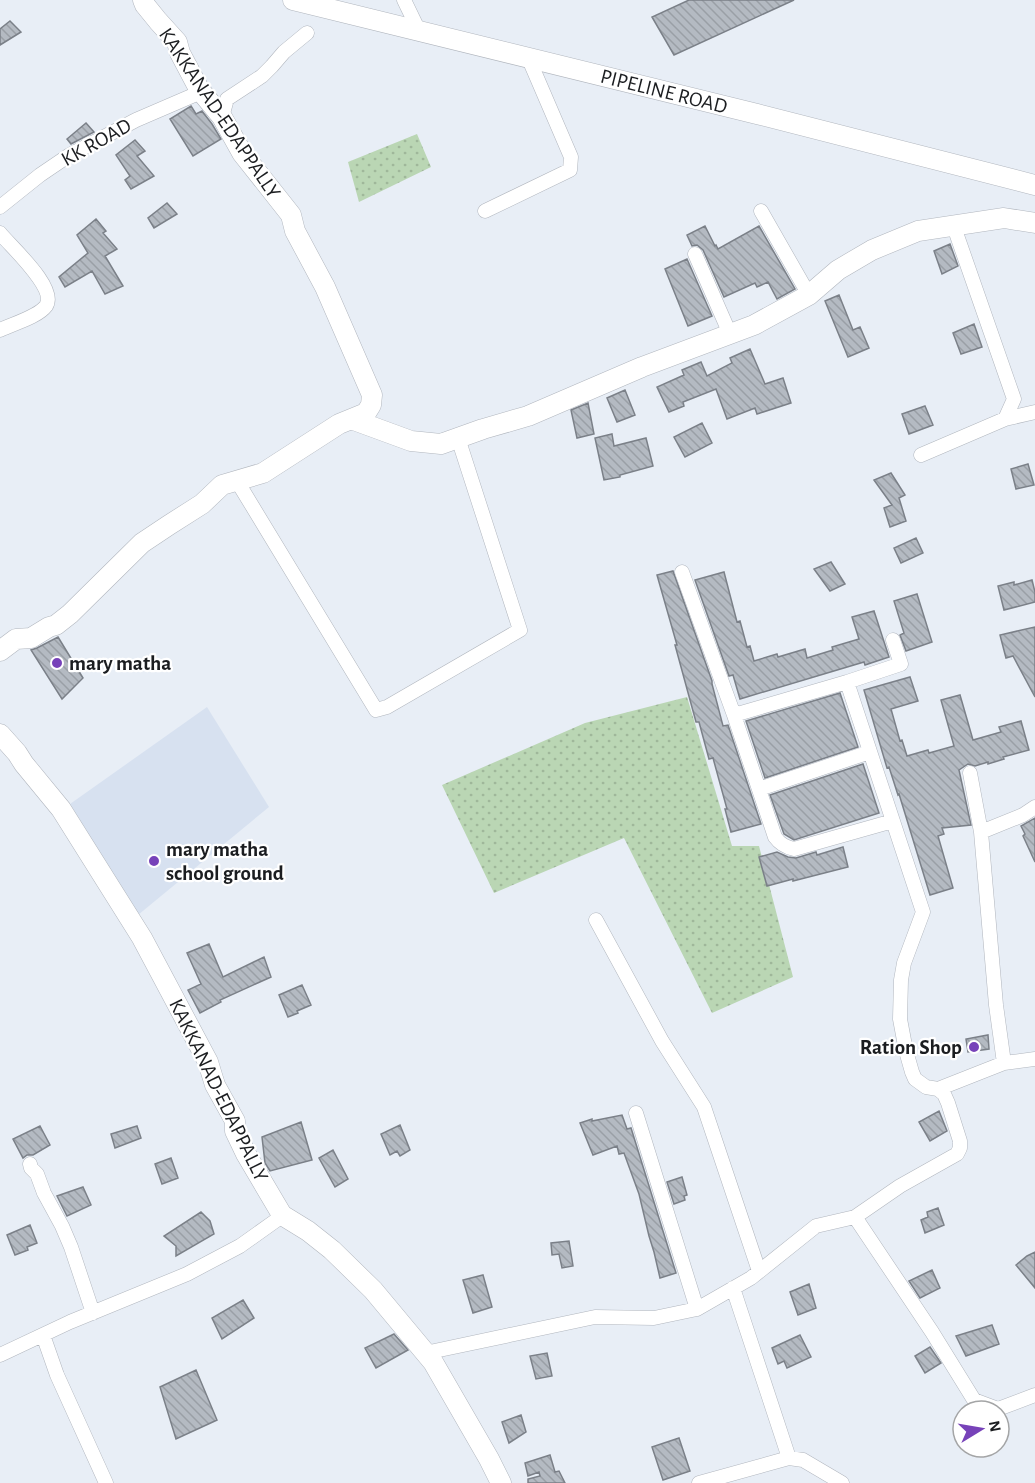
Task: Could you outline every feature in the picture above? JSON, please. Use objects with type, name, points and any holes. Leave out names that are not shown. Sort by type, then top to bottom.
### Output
[{"type":"street","name":"KAKKANAD-EDAPPALLY","points":[[0,651],[16,639],[31,638],[70,614],[142,543],[202,504],[222,485],[264,473],[339,424],[366,412],[371,405],[372,395],[325,287],[295,231],[291,215],[242,153],[222,117],[201,92],[180,53],[177,42],[143,0]]},
{"type":"street","name":"PIPELINE ROAD","points":[[293,0],[1035,185]]},
{"type":"street","points":[[404,0],[419,32]]},
{"type":"street","points":[[222,117],[227,99],[262,76],[284,52],[307,33]]},
{"type":"street","points":[[485,211],[570,170],[571,157],[528,57]]},
{"type":"street","name":"KK ROAD","points":[[0,207],[68,156],[136,120],[201,92]]},
{"type":"street","points":[[761,211],[808,295]]},
{"type":"street","points":[[351,419],[411,441],[441,444],[528,416],[642,367],[754,325],[808,295],[838,270],[872,250],[918,231],[1004,218],[1035,223]]},
{"type":"street","points":[[953,224],[1014,399],[1005,419]]},
{"type":"street","points":[[0,233],[25,259],[46,290],[49,299],[43,309],[0,330]]},
{"type":"street","points":[[695,254],[730,334]]},
{"type":"street","points":[[921,455],[1005,419],[1035,412]]},
{"type":"street","points":[[237,481],[376,710],[387,708],[520,630],[458,438]]},
{"type":"street","points":[[682,572],[779,843],[794,849],[893,821]]},
{"type":"street","points":[[734,716],[901,664],[893,640]]},
{"type":"street","points":[[425,1353],[595,1317],[654,1318],[697,1309],[751,1278],[816,1226],[855,1217],[900,1186],[957,1154],[960,1141],[948,1102],[938,1089],[927,1087],[915,1078],[906,1051],[900,1019],[901,980],[904,963],[923,912],[847,682]]},
{"type":"street","name":"KAKKANAD-EDAPPALLY","points":[[0,734],[61,809],[142,938],[208,1062],[215,1085],[235,1121],[235,1131],[246,1154],[282,1215],[308,1231],[332,1250],[373,1290],[433,1362],[501,1483]]},
{"type":"street","points":[[759,789],[870,752]]},
{"type":"street","points":[[970,773],[981,832],[996,1005],[1004,1063]]},
{"type":"street","points":[[981,832],[1023,815],[1035,807]]},
{"type":"street","points":[[596,920],[662,1041],[704,1107],[759,1270]]},
{"type":"street","points":[[938,1089],[1004,1063],[1035,1059]]},
{"type":"street","points":[[636,1113],[697,1309]]},
{"type":"street","points":[[30,1164],[37,1174],[71,1247],[93,1313]]},
{"type":"street","points":[[0,1355],[70,1322],[187,1274],[240,1246],[282,1215]]},
{"type":"street","points":[[855,1217],[932,1332],[974,1400],[998,1409],[1035,1395]]},
{"type":"street","points":[[733,1288],[789,1458]]},
{"type":"street","points":[[43,1335],[57,1376],[106,1483]]},
{"type":"street","points":[[699,1483],[789,1458],[803,1460],[842,1483]]},
{"type":"shaded area","name":"mary matha school ground","points":[[207,707],[269,807],[138,915],[70,804]]},
{"type":"green space","points":[[417,134],[431,167],[359,202],[348,162]]},
{"type":"green space","points":[[687,697],[732,846],[759,846],[793,977],[712,1013],[624,838],[494,893],[442,785],[585,723]]},
{"type":"building","points":[[689,0],[794,0],[674,55],[652,17]]},
{"type":"building","points":[[10,21],[21,32],[0,45],[0,29]]},
{"type":"building","points":[[191,106],[196,114],[202,111],[221,139],[193,156],[170,119]]},
{"type":"building","points":[[86,123],[94,132],[71,144],[67,139]]},
{"type":"building","points":[[135,140],[145,151],[137,156],[154,176],[131,189],[125,180],[130,176],[116,155]]},
{"type":"building","points":[[167,203],[177,214],[154,228],[148,218]]},
{"type":"building","points":[[96,219],[106,231],[103,233],[117,249],[105,256],[123,286],[105,294],[92,271],[65,287],[59,277],[88,253],[77,235]]},
{"type":"building","points":[[705,226],[718,249],[759,226],[795,289],[777,299],[768,282],[757,287],[755,283],[724,297],[703,250],[697,245],[692,246],[687,235]]},
{"type":"building","points":[[950,244],[958,266],[942,274],[934,251]]},
{"type":"building","points":[[687,259],[712,316],[688,326],[665,269]]},
{"type":"building","points":[[839,295],[853,330],[860,327],[869,348],[848,357],[825,301]]},
{"type":"building","points":[[974,324],[982,347],[961,354],[953,333]]},
{"type":"building","points":[[750,349],[765,384],[783,378],[791,403],[757,414],[755,408],[727,419],[716,389],[683,402],[684,406],[669,412],[657,387],[684,375],[682,370],[701,362],[707,376],[732,363],[730,358]]},
{"type":"building","points":[[625,390],[635,415],[617,422],[607,398]]},
{"type":"building","points":[[588,403],[594,434],[577,438],[571,410]]},
{"type":"building","points":[[925,406],[933,425],[909,434],[902,414]]},
{"type":"building","points":[[702,423],[712,443],[685,457],[674,437]]},
{"type":"building","points":[[612,434],[614,446],[646,438],[653,466],[604,480],[595,438]]},
{"type":"building","points":[[1028,464],[1034,485],[1016,489],[1011,469]]},
{"type":"building","points":[[891,473],[905,495],[899,498],[906,521],[890,527],[884,508],[892,505],[874,480]]},
{"type":"building","points":[[916,538],[923,553],[901,563],[894,548]]},
{"type":"building","points":[[831,562],[845,584],[830,591],[814,569]]},
{"type":"building","points":[[673,571],[712,681],[723,726],[728,725],[761,824],[731,832],[713,758],[709,759],[699,722],[696,722],[657,575]]},
{"type":"building","points":[[724,572],[737,622],[740,621],[747,647],[750,646],[754,661],[805,649],[807,658],[833,650],[832,647],[859,639],[852,617],[874,611],[889,657],[865,665],[864,662],[740,699],[733,675],[729,676],[695,580]]},
{"type":"building","points":[[1032,580],[1035,602],[1004,610],[998,586]]},
{"type":"building","points":[[917,594],[932,642],[906,651],[900,635],[904,633],[894,601]]},
{"type":"building","points":[[1035,627],[1035,697],[1013,656],[1006,658],[1000,635]]},
{"type":"building","name":"mary matha","points":[[58,637],[83,678],[62,699],[31,650]]},
{"type":"building","points":[[910,677],[918,701],[891,709],[907,756],[954,746],[941,700],[960,695],[973,740],[1001,732],[999,727],[1021,721],[1029,750],[988,764],[988,762],[975,766],[968,764],[959,770],[971,825],[942,828],[944,834],[938,836],[953,888],[930,895],[899,794],[889,767],[887,768],[864,690]]},
{"type":"building","points":[[840,693],[858,747],[765,778],[746,721]]},
{"type":"building","points":[[863,764],[879,813],[794,840],[784,834],[770,795]]},
{"type":"building","points":[[1035,818],[1035,862],[1021,826]]},
{"type":"building","points":[[843,847],[848,867],[767,886],[759,857],[777,852],[796,858],[816,852],[817,855]]},
{"type":"building","points":[[209,944],[223,977],[264,957],[271,977],[220,1000],[221,1002],[200,1013],[188,990],[201,984],[187,953]]},
{"type":"building","points":[[302,985],[311,1005],[288,1017],[279,995]]},
{"type":"building","points":[[988,1035],[989,1049],[968,1052],[966,1039]]},
{"type":"building","points":[[939,1111],[947,1131],[930,1141],[919,1122]]},
{"type":"building","points":[[622,1115],[627,1129],[631,1128],[676,1273],[660,1278],[639,1194],[624,1153],[619,1154],[617,1146],[593,1155],[580,1123]]},
{"type":"building","points":[[301,1122],[312,1160],[270,1171],[265,1163],[262,1137]]},
{"type":"building","points":[[400,1125],[410,1150],[400,1156],[397,1151],[390,1155],[381,1134]]},
{"type":"building","points":[[40,1126],[50,1145],[23,1158],[13,1139]]},
{"type":"building","points":[[137,1126],[141,1138],[115,1148],[111,1134]]},
{"type":"building","points":[[333,1150],[348,1179],[335,1187],[319,1158]]},
{"type":"building","points":[[171,1158],[178,1178],[162,1184],[155,1164]]},
{"type":"building","points":[[682,1177],[687,1195],[684,1196],[685,1200],[674,1204],[667,1182]]},
{"type":"building","points":[[83,1187],[91,1205],[67,1216],[57,1196]]},
{"type":"building","points":[[938,1208],[944,1225],[925,1233],[921,1220],[928,1217],[927,1212]]},
{"type":"building","points":[[201,1212],[210,1221],[214,1234],[176,1256],[176,1246],[164,1236]]},
{"type":"building","points":[[30,1225],[37,1243],[27,1247],[28,1250],[15,1255],[7,1235]]},
{"type":"building","points":[[569,1241],[573,1266],[562,1268],[559,1254],[552,1255],[551,1243]]},
{"type":"building","points":[[1035,1252],[1035,1288],[1016,1265]]},
{"type":"building","points":[[932,1270],[940,1288],[920,1298],[909,1281]]},
{"type":"building","points":[[483,1275],[492,1307],[473,1313],[463,1280]]},
{"type":"building","points":[[809,1284],[816,1308],[798,1315],[790,1292]]},
{"type":"building","points":[[243,1300],[254,1318],[222,1339],[212,1318]]},
{"type":"building","points":[[992,1325],[999,1344],[966,1356],[956,1336]]},
{"type":"building","points":[[394,1334],[408,1350],[376,1368],[365,1348]]},
{"type":"building","points":[[800,1335],[811,1357],[787,1368],[784,1361],[778,1364],[772,1348]]},
{"type":"building","points":[[930,1347],[941,1363],[925,1373],[915,1356]]},
{"type":"building","points":[[547,1353],[552,1376],[536,1379],[530,1356]]},
{"type":"building","points":[[196,1370],[217,1420],[176,1439],[160,1387]]},
{"type":"building","points":[[521,1415],[526,1432],[509,1443],[502,1422]]},
{"type":"building","points":[[679,1438],[690,1471],[663,1480],[652,1447]]},
{"type":"building","points":[[550,1455],[555,1472],[559,1471],[565,1483],[528,1483],[528,1479],[540,1476],[539,1472],[528,1476],[525,1463]]},
{"type":"place","name":"mary matha","points":[[57,663]]},
{"type":"place","name":"mary matha school ground","points":[[154,861]]},
{"type":"place","name":"Ration Shop","points":[[974,1047]]}]
